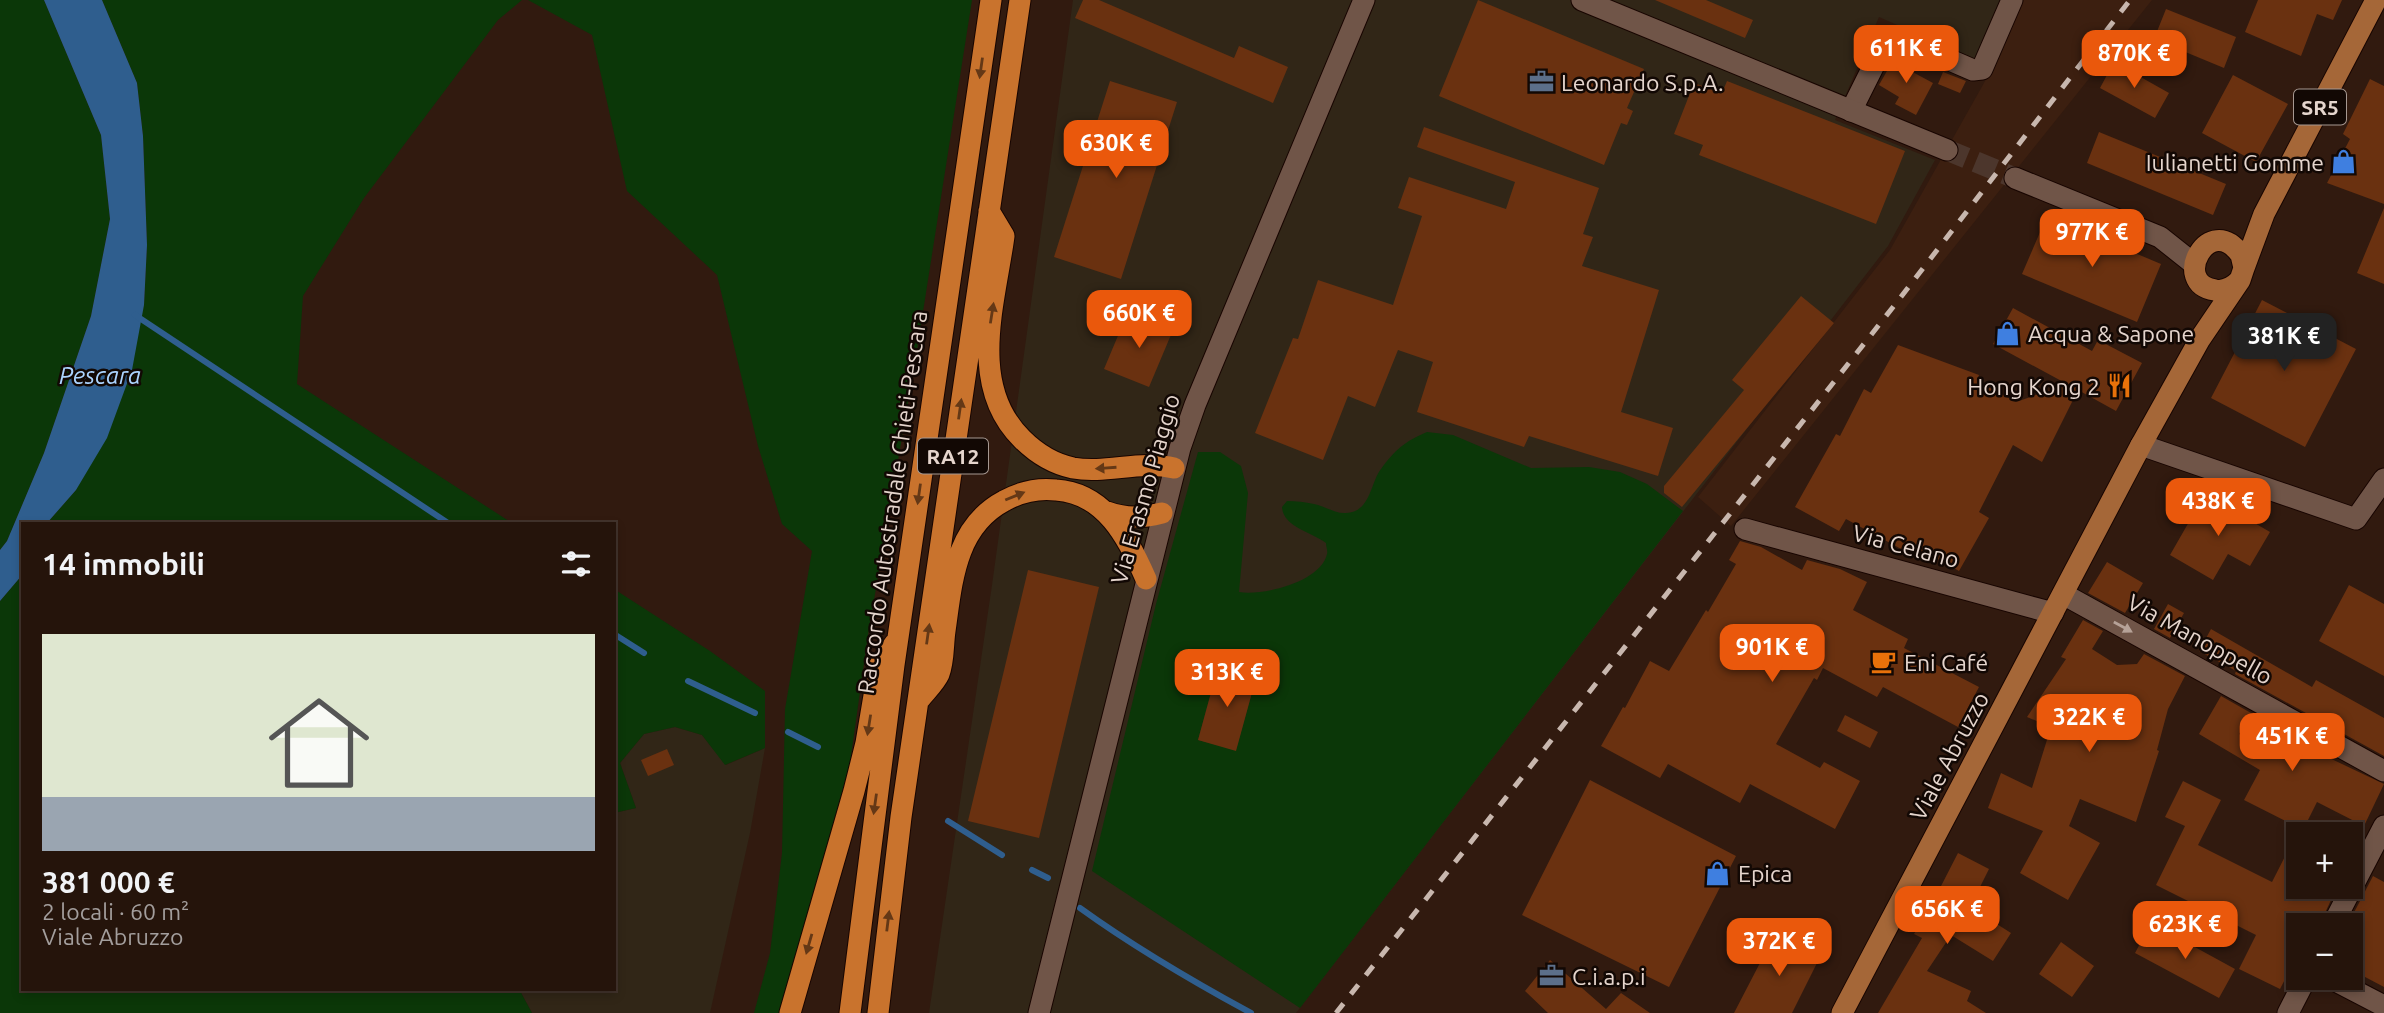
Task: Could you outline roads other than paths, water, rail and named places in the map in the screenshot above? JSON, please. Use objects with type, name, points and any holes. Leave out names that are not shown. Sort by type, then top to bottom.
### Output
[{"type":"highway","name":"Raccordo Autostradale Chieti-Pescara","points":[[850,1013],[898,639],[991,0]]},
{"type":"highway","name":"RA12","points":[[878,1013],[887,922],[1020,0]]},
{"type":"highway","points":[[989,211],[1004,236],[989,334],[989,368],[997,401],[1010,425],[1043,456],[1070,467],[1097,469],[1143,465],[1174,468]]},
{"type":"highway","points":[[918,701],[939,674],[953,574],[959,554],[974,524],[995,505],[1012,496],[1045,489],[1072,492],[1088,498],[1107,512],[1131,548],[1146,579]]},
{"type":"highway","points":[[1107,512],[1130,518],[1162,513]]},
{"type":"highway","points":[[790,1013],[854,791],[866,743],[879,666],[898,639]]},
{"type":"main road","name":"Viale Abruzzo","points":[[1842,1013],[2141,445],[2200,339],[2241,274],[2264,214],[2376,0]]},
{"type":"main road","name":"Viale Abruzzo","points":[[2216,244],[2264,214]]},
{"type":"main road","name":"SR5","points":[[2204,286],[2198,280],[2194,264],[2201,250],[2216,244]]},
{"type":"main road","points":[[2204,286],[2223,290],[2241,274],[2241,255],[2216,244]]},
{"type":"main road","name":"Viale Abruzzo","points":[[2200,339],[2204,286]]},
{"type":"street","name":"Via Erasmo Piaggio","points":[[1039,1013],[1174,468],[1199,394],[1364,0]]},
{"type":"street","points":[[1582,0],[1947,150]]},
{"type":"street","points":[[1852,111],[1882,48],[1892,40],[1906,41],[1973,70],[1982,69],[2012,0]]},
{"type":"street","points":[[2015,177],[2163,239],[2194,264]]},
{"type":"street","points":[[2163,239],[2216,244]]},
{"type":"street","points":[[2141,445],[2357,519],[2384,479]]},
{"type":"street","name":"Via Celano","points":[[1745,529],[2053,613]]},
{"type":"street","name":"Via Manoppello","points":[[2063,594],[2384,771]]},
{"type":"street","points":[[2339,913],[2384,826]]},
{"type":"street","points":[[2288,1013],[2300,990]]},
{"type":"street","points":[[2353,990],[2384,1006]]},
{"type":"water","name":"Pescara","points":[[44,0],[102,0],[137,83],[143,136],[147,245],[144,305],[132,370],[107,438],[76,490],[48,522],[21,522],[21,576],[0,601],[0,550],[7,541],[44,453],[91,316],[110,219],[101,135]]},
{"type":"waterway","points":[[135,315],[446,522]]},
{"type":"waterway","points":[[616,635],[644,653]]},
{"type":"waterway","points":[[688,681],[755,713]]},
{"type":"waterway","points":[[788,732],[818,747]]},
{"type":"waterway","points":[[948,821],[1002,855]]},
{"type":"waterway","points":[[1032,870],[1048,878]]},
{"type":"waterway","points":[[1080,908],[1164,963],[1251,1013]]},
{"type":"tunnel","points":[[1947,150],[2015,178]]},
{"type":"railway","points":[[1336,1013],[1897,302],[2130,0]]},
{"type":"place","name":"Leonardo S.p.A.","points":[[1541,82]]},
{"type":"place","name":"Iulianetti Gomme","points":[[2344,162]]},
{"type":"place","name":"Acqua & Sapone","points":[[2008,333]]},
{"type":"place","name":"Hong Kong 2","points":[[2120,386]]},
{"type":"place","name":"Eni Café","points":[[1884,662]]},
{"type":"place","name":"Epica","points":[[1718,873]]},
{"type":"place","name":"C.i.a.p.i","points":[[1552,976]]}]
